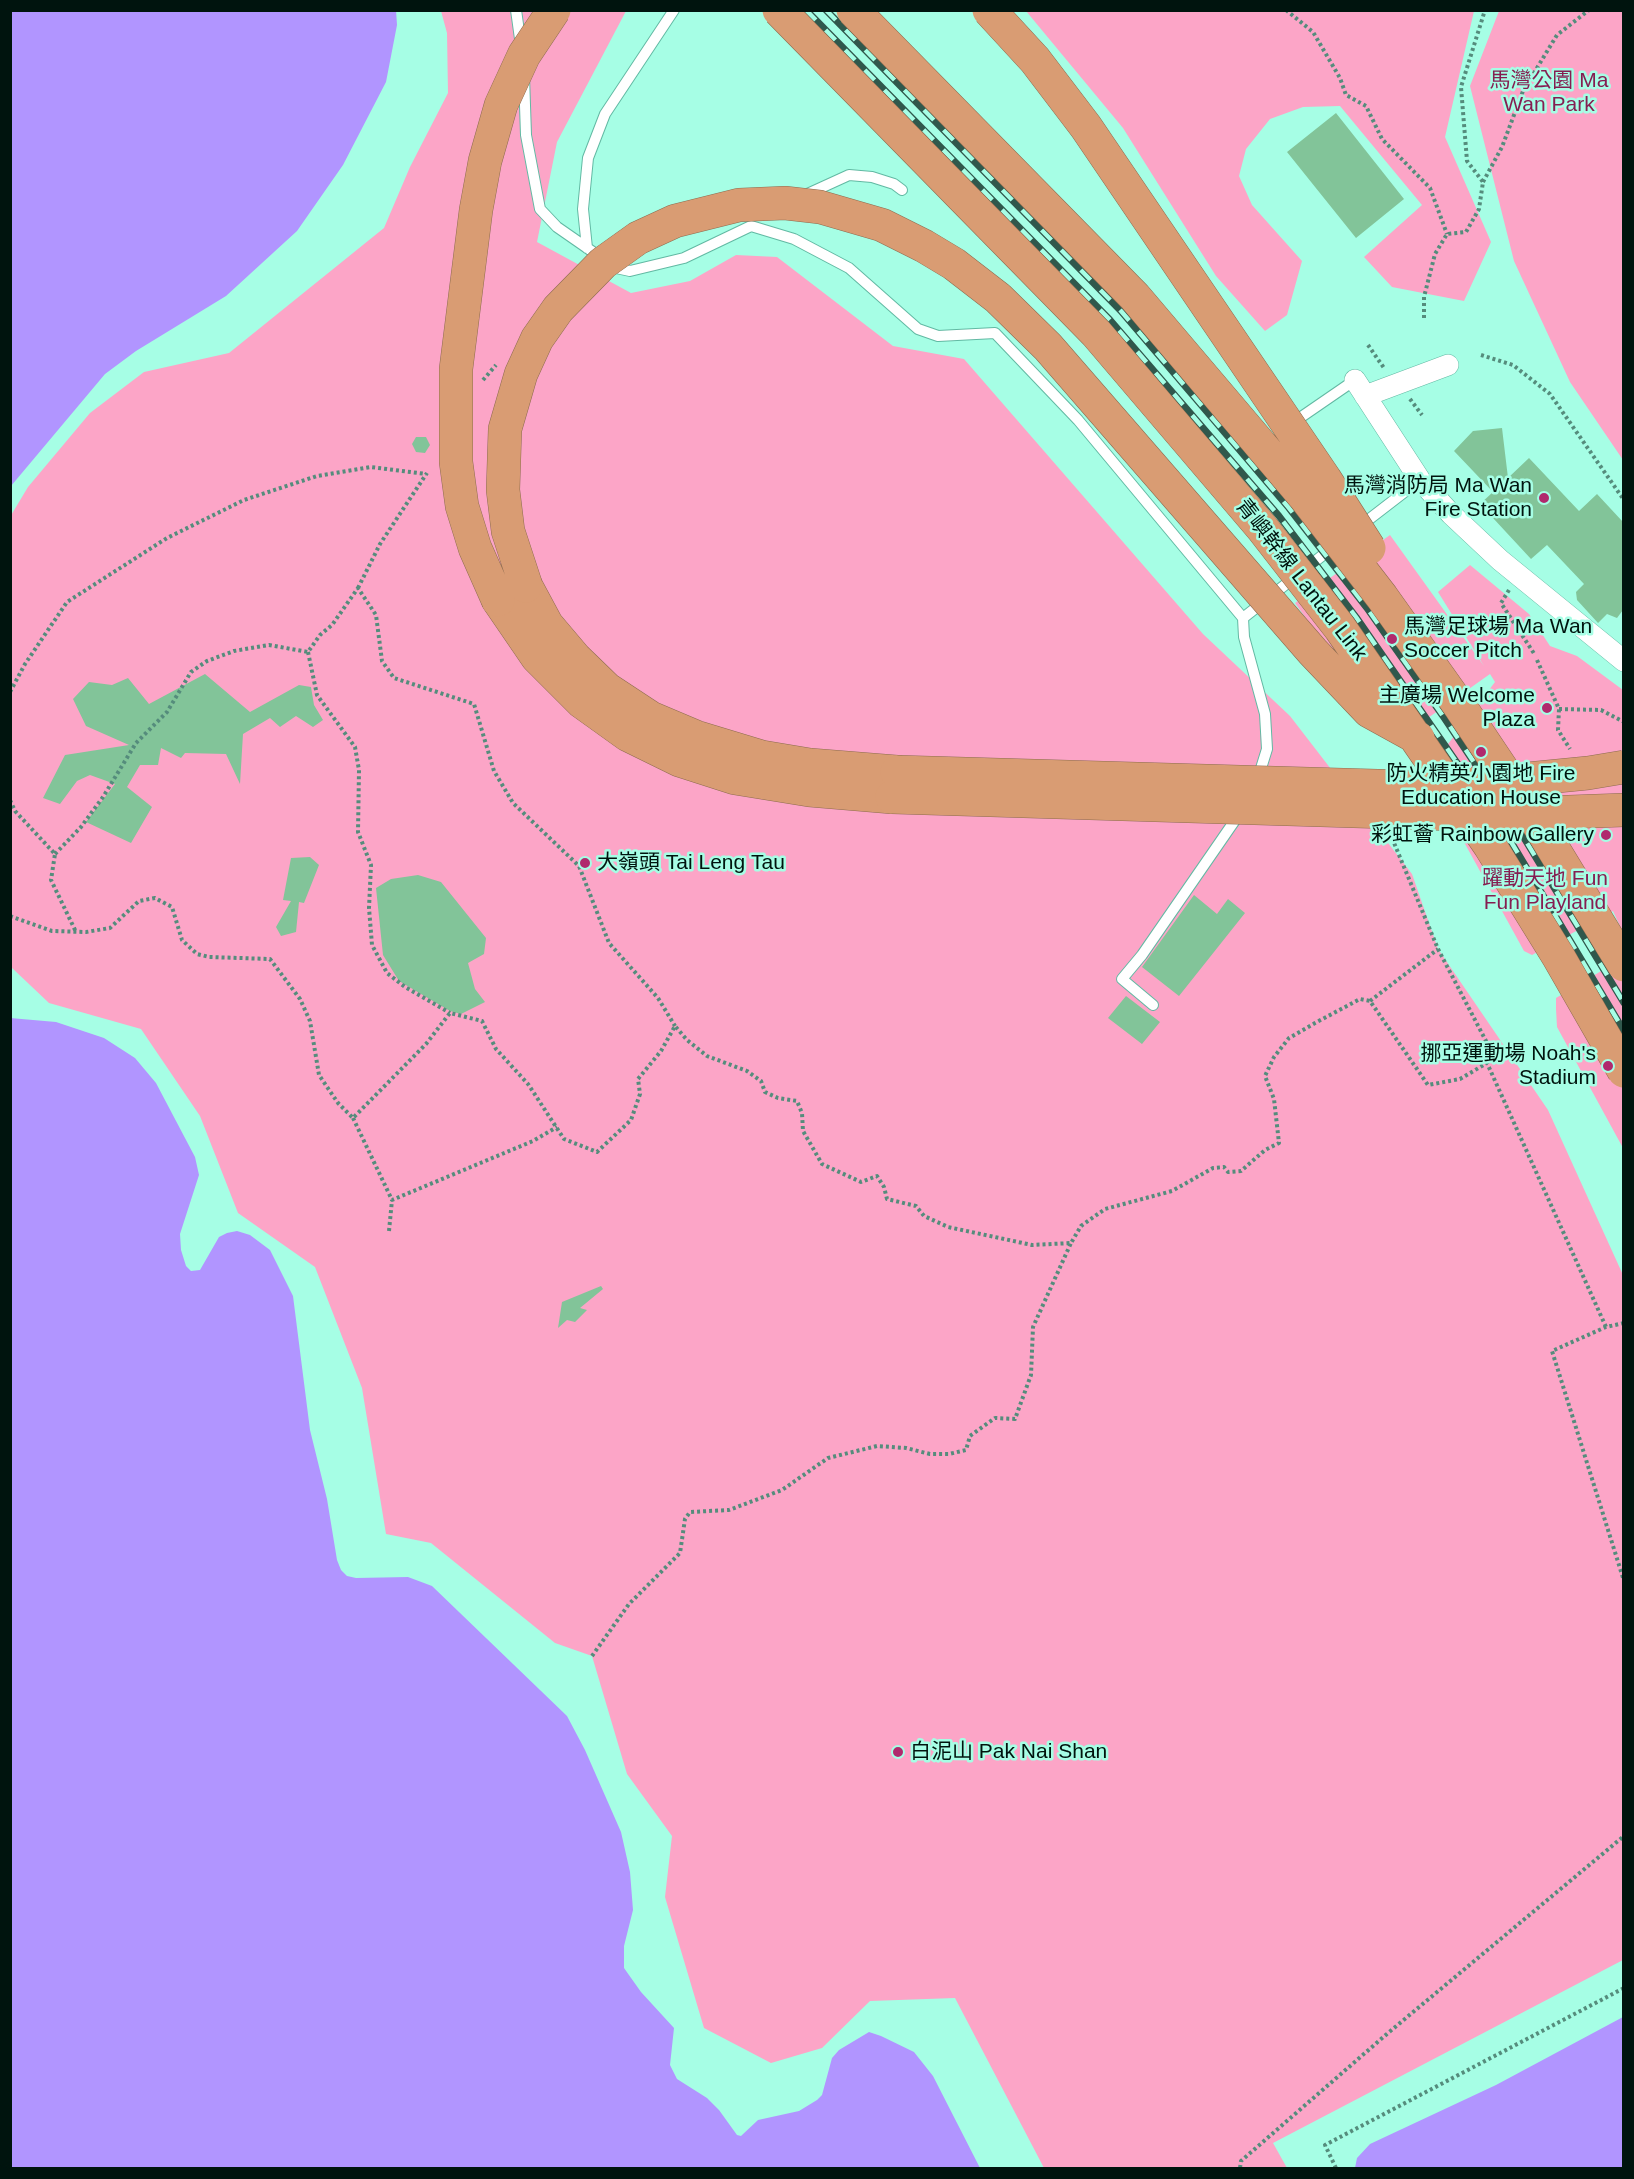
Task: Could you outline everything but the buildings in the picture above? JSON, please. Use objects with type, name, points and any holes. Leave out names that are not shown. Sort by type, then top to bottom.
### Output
[{"type":"highway","points":[[512,593],[475,548],[462,506],[456,462],[456,369],[476,210],[485,161],[501,105],[524,55],[554,10]]},
{"type":"highway","name":"青嶼幹線 Lantau Link","points":[[779,10],[936,167],[1096,333],[1181,429],[1312,592],[1418,738],[1497,856],[1558,956],[1623,1071]]},
{"type":"highway","points":[[853,10],[1135,297],[1221,395],[1304,496],[1368,578],[1461,708],[1534,817],[1623,965]]},
{"type":"highway","points":[[989,10],[1035,60],[1086,128],[1325,479],[1421,630],[1461,708]]},
{"type":"highway","points":[[1418,738],[1369,711],[1361,703],[1313,652],[1048,347],[998,298],[961,269],[924,246],[882,225],[820,207],[784,203],[739,205],[675,221],[638,238],[580,283],[537,339],[521,374],[505,429],[503,490],[512,593],[537,657],[582,702],[628,735],[679,760],[735,778],[809,790],[894,785],[1412,787],[1477,784],[1588,773],[1623,767]]},
{"type":"highway","points":[[894,785],[1451,815],[1623,810]]},
{"type":"street","points":[[1448,364],[1360,388],[1420,480],[1451,514],[1500,560],[1623,661]]},
{"type":"lane","points":[[516,10],[526,87],[526,135],[540,209],[557,227],[616,268],[630,271],[684,258],[751,226],[825,184],[849,175],[872,177],[894,184],[902,190]]},
{"type":"lane","points":[[587,248],[583,209],[588,158],[605,114],[674,10]]},
{"type":"lane","points":[[751,226],[794,239],[849,268],[918,329],[938,336],[995,333],[1078,420],[1244,618],[1244,637],[1265,714],[1267,749],[1251,796],[1142,955],[1122,979],[1153,1005]]},
{"type":"lane","points":[[1277,433],[1360,388]]},
{"type":"lane","points":[[1244,618],[1420,480]]},
{"type":"path","points":[[1286,10],[1313,32],[1340,78],[1346,96],[1366,106],[1382,139],[1430,188],[1448,234]]},
{"type":"path","points":[[1483,182],[1467,161],[1461,87],[1485,10]]},
{"type":"path","points":[[1448,234],[1466,232],[1479,208],[1483,182],[1502,147],[1523,91],[1557,35],[1589,10]]},
{"type":"path","points":[[1424,318],[1424,297],[1435,254],[1448,234]]},
{"type":"path","points":[[1481,355],[1513,365],[1550,394],[1623,500]]},
{"type":"path","points":[[10,692],[25,664],[68,602],[167,538],[244,500],[317,476],[371,467],[426,474],[380,543],[358,588],[332,625],[320,635],[308,652],[317,695],[355,747],[359,770],[358,832],[371,865],[369,908],[372,945],[387,973],[405,987],[450,1013],[482,1021],[496,1049],[528,1084],[564,1138],[597,1152],[631,1120],[640,1094],[638,1079],[661,1051],[675,1026]]},
{"type":"path","points":[[358,588],[365,595],[376,615],[382,661],[394,678],[474,704],[494,771],[513,803],[579,866],[609,944],[658,998],[675,1026],[687,1040],[707,1056],[747,1071],[761,1081],[765,1092],[778,1098],[797,1101],[802,1113],[803,1131],[822,1164],[861,1182],[877,1176],[884,1187],[886,1199],[916,1206],[924,1216],[956,1229],[1032,1245],[1071,1243]]},
{"type":"path","points":[[1510,588],[1501,603],[1536,658],[1559,710],[1558,730],[1574,754]]},
{"type":"path","points":[[77,932],[51,880],[55,854],[81,827],[136,743],[167,712],[191,672],[207,661],[245,649],[269,645],[308,652]]},
{"type":"path","points":[[1559,710],[1601,710],[1623,722]]},
{"type":"path","points":[[10,800],[15,811],[55,854]]},
{"type":"path","points":[[1391,836],[1438,950],[1486,1041],[1487,1063],[1606,1327]]},
{"type":"path","points":[[1623,838],[1623,859]]},
{"type":"path","points":[[10,916],[52,931],[77,932],[110,928],[139,901],[155,898],[171,907],[182,940],[197,954],[209,957],[250,956],[270,959],[300,999],[307,1013],[320,1075],[338,1103],[353,1118],[392,1200],[389,1231]]},
{"type":"path","points":[[592,1656],[629,1604],[680,1553],[686,1519],[690,1512],[729,1510],[782,1490],[828,1458],[877,1446],[906,1448],[930,1454],[949,1454],[966,1450],[970,1436],[995,1418],[1015,1419],[1031,1375],[1033,1327],[1081,1226],[1105,1209],[1172,1191],[1213,1168],[1224,1167],[1228,1172],[1241,1171],[1264,1150],[1279,1143],[1274,1100],[1265,1076],[1274,1058],[1289,1038],[1360,999],[1370,1000],[1438,950]]},
{"type":"path","points":[[1370,1000],[1428,1084],[1460,1079],[1487,1063]]},
{"type":"path","points":[[353,1118],[426,1044],[450,1013]]},
{"type":"path","points":[[392,1200],[533,1141],[557,1127]]},
{"type":"path","points":[[1623,1323],[1606,1327],[1552,1351],[1623,1581]]},
{"type":"path","points":[[1240,2169],[1241,2161],[1388,2033],[1623,1836]]},
{"type":"path","points":[[1336,2169],[1325,2145],[1623,1988]]},
{"type":"green space","points":[[441,11],[626,11],[557,142],[537,242],[631,293],[690,281],[736,255],[777,257],[893,346],[964,359],[1203,634],[1290,716],[1412,874],[1438,949],[1548,1110],[1623,1275],[1623,1960],[1273,2143],[1287,2168],[1044,2168],[955,1998],[870,2001],[822,2048],[771,2063],[704,2028],[665,1897],[672,1836],[627,1774],[592,1656],[555,1643],[431,1543],[386,1534],[362,1388],[315,1267],[238,1213],[200,1116],[141,1029],[49,1003],[11,967],[10,517],[28,487],[90,413],[144,372],[229,353],[384,228],[410,167],[448,93],[447,33]]},
{"type":"green space","points":[[1026,11],[1474,11],[1445,137],[1491,242],[1464,301],[1392,287],[1364,257],[1422,205],[1340,106],[1303,107],[1270,119],[1246,149],[1239,176],[1252,205],[1302,261],[1287,315],[1265,331],[1216,276],[1123,128]]},
{"type":"green space","name":"馬灣公園 Ma Wan Park","points":[[1499,11],[1623,11],[1623,460],[1570,382],[1514,261],[1470,86]]},
{"type":"green space","name":"躍動天地 Fun Fun Playland","points":[[1390,535],[1484,666],[1438,592],[1470,565],[1529,614],[1550,646],[1577,656],[1623,690],[1623,933],[1613,911],[1532,955],[1524,951],[1426,773],[1495,682],[1490,674],[1394,742],[1295,603]]},
{"type":"green space","name":"挪亞運動場 Noah's Stadium","points":[[1623,958],[1623,1148],[1557,1027],[1556,998]]},
{"type":"shaded area","points":[[11,10],[396,10],[397,25],[386,82],[343,165],[297,231],[226,296],[136,351],[105,374],[11,486]]},
{"type":"shaded area","points":[[10,1018],[56,1022],[104,1038],[135,1058],[156,1083],[195,1157],[199,1175],[180,1234],[181,1250],[186,1266],[191,1271],[200,1270],[219,1237],[227,1233],[237,1231],[250,1235],[270,1250],[293,1296],[310,1430],[341,1570],[347,1576],[356,1578],[408,1577],[432,1586],[567,1716],[585,1750],[621,1832],[630,1872],[633,1910],[624,1946],[624,1968],[641,1992],[674,2028],[670,2065],[677,2079],[707,2098],[737,2135],[741,2136],[758,2120],[799,2111],[817,2100],[822,2095],[832,2058],[839,2050],[869,2032],[914,2052],[933,2076],[980,2168],[11,2168]]},
{"type":"shaded area","points":[[1623,2017],[1623,2168],[1355,2168],[1357,2158],[1370,2144],[1496,2085]]},
{"type":"railway","points":[[806,10],[1110,320],[1279,516],[1356,617],[1507,835],[1624,1031]]},
{"type":"railway","points":[[826,10],[1121,311],[1289,508],[1367,608],[1445,719],[1518,828],[1624,1003]]},
{"type":"place","name":"馬灣消防局 Ma Wan Fire Station","points":[[1544,498]]},
{"type":"place","name":"馬灣足球場 Ma Wan Soccer Pitch","points":[[1392,639]]},
{"type":"place","name":"主廣場 Welcome Plaza","points":[[1547,708]]},
{"type":"place","name":"防火精英小園地 Fire Education House","points":[[1481,752]]},
{"type":"place","name":"彩虹薈 Rainbow Gallery","points":[[1606,835]]},
{"type":"place","name":"大嶺頭 Tai Leng Tau","points":[[585,863]]},
{"type":"place","name":"挪亞運動場 Noah's Stadium","points":[[1608,1066]]},
{"type":"place","name":"白泥山 Pak Nai Shan","points":[[898,1752]]}]
